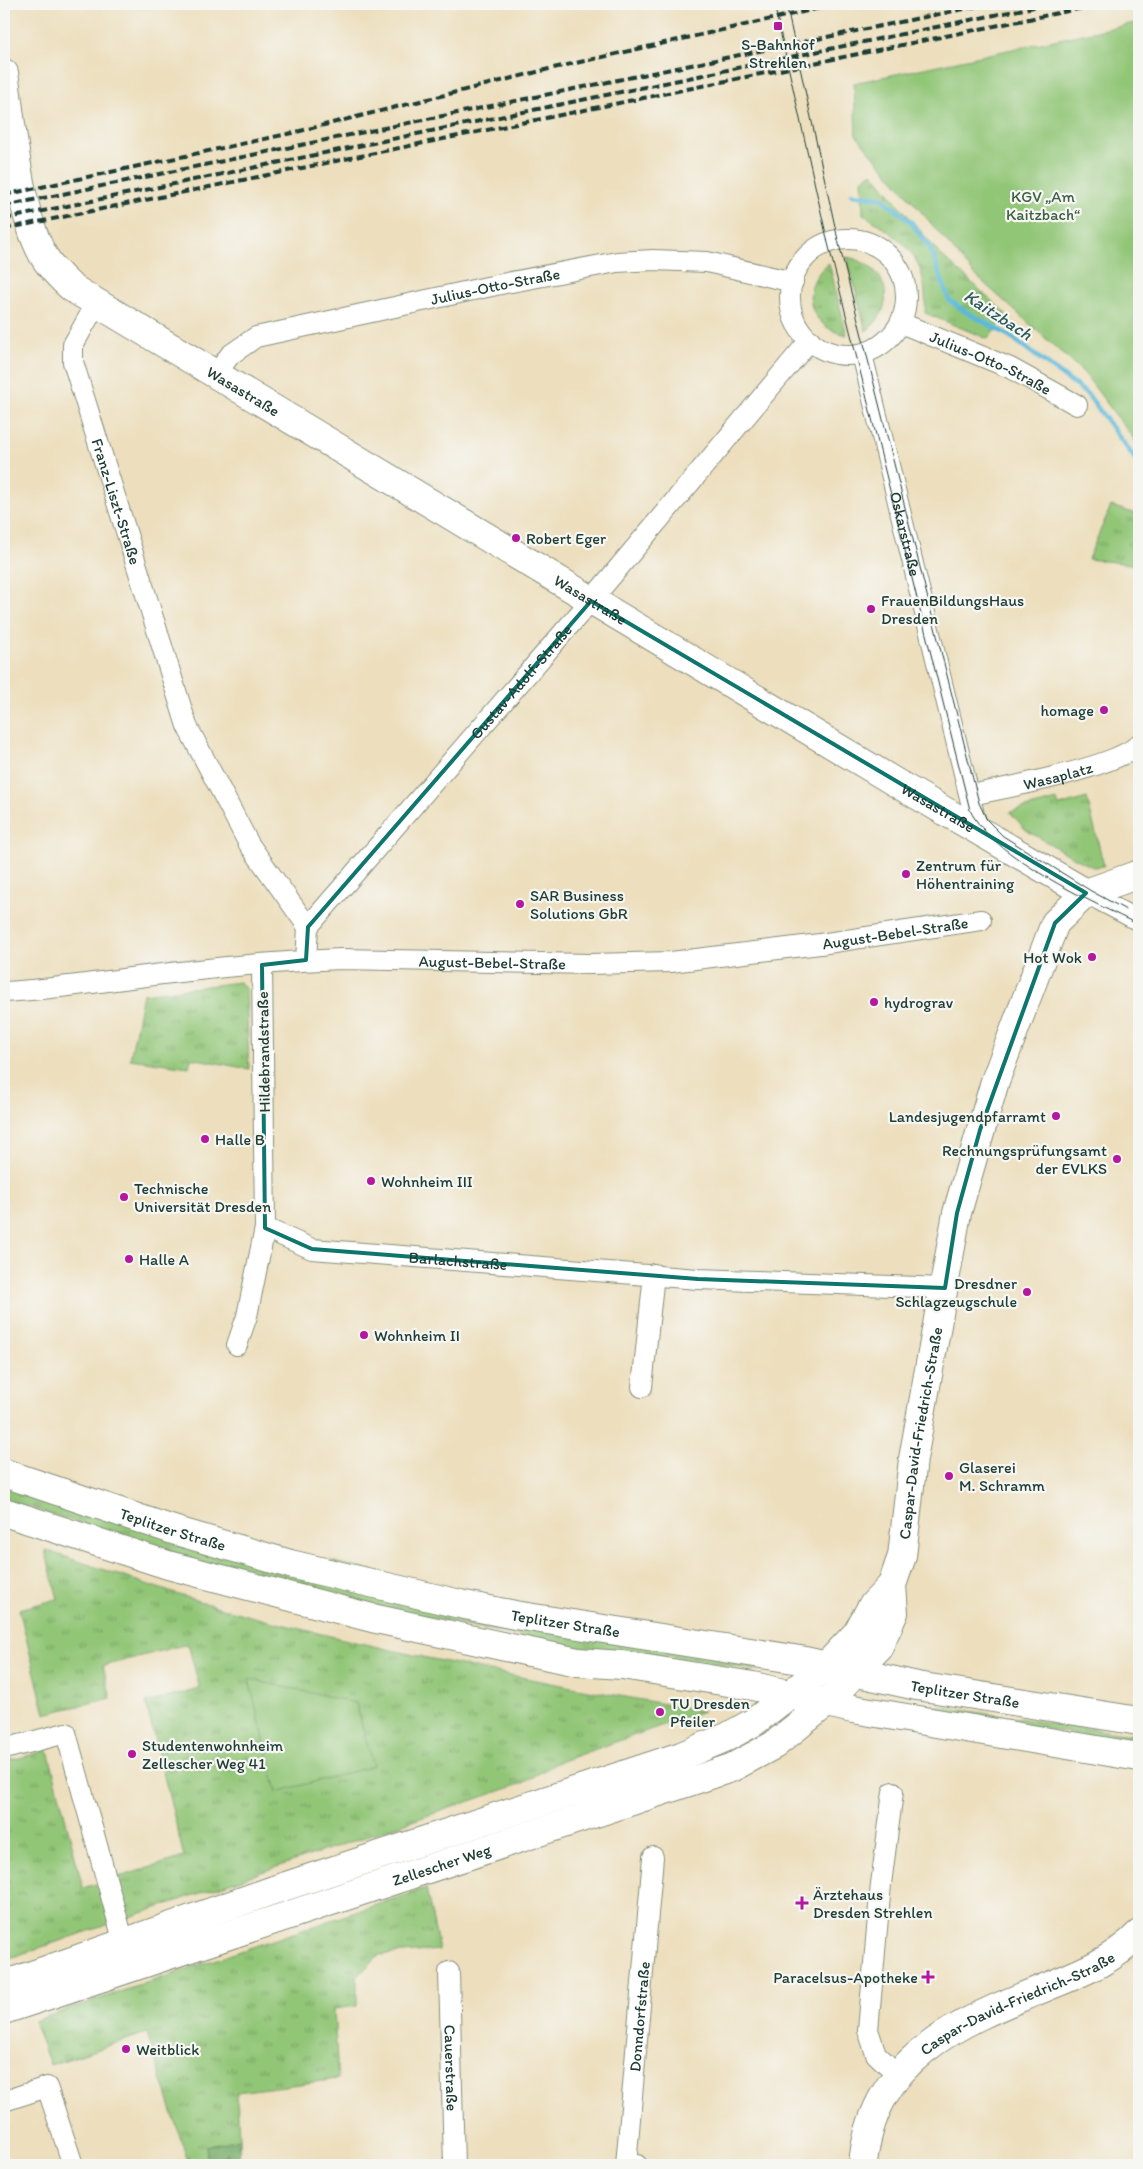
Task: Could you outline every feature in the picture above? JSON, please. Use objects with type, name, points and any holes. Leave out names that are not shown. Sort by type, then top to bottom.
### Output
[{"type":"main road","points":[[4,73],[20,176],[34,236],[42,254],[54,270],[72,288],[96,304]]},
{"type":"main road","name":"Wasastraße","points":[[96,304],[591,601],[1086,893]]},
{"type":"main road","points":[[1086,893],[1139,874]]},
{"type":"main road","name":"Caspar-David-Friedrich-Straße","points":[[855,1674],[878,1648],[894,1613],[892,1585],[902,1556],[913,1459],[957,1213],[995,1081],[1055,923],[1086,893]]},
{"type":"main road","name":"Teplitzer Straße","points":[[4,1473],[173,1530],[290,1564],[460,1604],[515,1615],[800,1660],[855,1674],[917,1686],[1139,1721]]},
{"type":"main road","name":"Teplitzer Straße","points":[[4,1512],[168,1565],[372,1618],[569,1660],[622,1665],[731,1682],[826,1703],[1139,1757]]},
{"type":"main road","name":"Caspar-David-Friedrich-Straße","points":[[826,1666],[857,1633],[872,1606],[892,1585]]},
{"type":"main road","name":"Zellescher Weg","points":[[4,1985],[271,1891],[681,1756],[727,1737],[754,1722],[826,1666]]},
{"type":"main road","name":"Zellescher Weg","points":[[4,2010],[731,1768],[774,1745],[826,1703],[855,1674]]},
{"type":"main road","name":"Caspar-David-Friedrich-Straße","points":[[864,2165],[869,2130],[887,2090],[897,2074],[931,2042],[1008,2002],[1098,1966],[1139,1934]]},
{"type":"street","points":[[856,240],[874,245],[889,255],[900,270],[906,287],[906,305],[901,323],[892,336],[880,346],[862,354],[839,354],[823,350],[799,328],[793,314],[790,298],[792,282],[800,265],[812,252],[828,243],[856,240]]},
{"type":"street","name":"Julius-Otto-Straße","points":[[216,376],[230,355],[256,337],[501,284],[617,262],[653,260],[707,262],[792,282]]},
{"type":"street","name":"Franz-Liszt-Straße","points":[[96,304],[73,345],[72,362],[187,726],[249,844],[308,927]]},
{"type":"street","name":"Julius-Otto-Straße","points":[[901,323],[1010,368],[1077,405]]},
{"type":"street","name":"Gustav-Adolf-Straße","points":[[308,927],[591,601],[810,340]]},
{"type":"street","name":"Oskarstraße","points":[[862,354],[978,831]]},
{"type":"street","name":"Wasaplatz","points":[[970,795],[1122,756],[1139,744]]},
{"type":"street","points":[[1086,893],[1139,921]]},
{"type":"street","name":"August-Bebel-Straße","points":[[4,992],[41,990],[190,971],[306,960],[590,964],[671,962],[820,944],[980,920]]},
{"type":"street","points":[[306,960],[308,927]]},
{"type":"street","name":"Hildebrandstraße","points":[[237,1345],[247,1316],[265,1228],[262,965]]},
{"type":"street","name":"Barlachstraße","points":[[265,1228],[312,1249],[654,1274],[698,1279],[945,1288]]},
{"type":"street","points":[[642,1387],[654,1274]]},
{"type":"street","points":[[4,1749],[66,1732],[124,1943]]},
{"type":"street","points":[[893,1792],[881,1884],[868,2030],[876,2054],[897,2074]]},
{"type":"street","name":"Donndorfstraße","points":[[627,2165],[653,1857]]},
{"type":"street","name":"Cauerstraße","points":[[450,1972],[454,2165]]},
{"type":"street","points":[[4,2101],[47,2087],[73,2165]]},
{"type":"highlighted area","points":[[591,601],[1086,893],[1055,923],[980,1130],[957,1213],[945,1288],[698,1279],[312,1249],[265,1228],[262,965],[306,960],[308,927]]},
{"type":"green space","name":"KGV „Am Kaitzbach“","points":[[1139,22],[1139,446],[1084,373],[974,274],[856,135],[854,83]]},
{"type":"green space","points":[[872,172],[938,252],[1007,315],[988,339],[925,313],[923,278],[912,253],[892,234],[863,214],[862,180]]},
{"type":"green space","points":[[847,257],[861,261],[872,268],[880,277],[884,287],[883,310],[877,321],[866,331]]},
{"type":"green space","points":[[829,263],[847,335],[834,331],[823,324],[811,305],[810,294],[813,283],[819,273]]},
{"type":"green space","points":[[1111,506],[1136,514],[1139,517],[1139,565],[1088,559]]},
{"type":"green space","points":[[1087,798],[1104,866],[1093,867],[1071,856],[1026,830],[1010,812],[1057,800],[1059,806]]},
{"type":"green space","points":[[239,982],[246,988],[249,1069],[191,1058],[189,1067],[130,1059],[143,994]]},
{"type":"green space","points":[[4,1483],[760,1664],[756,1670],[630,1650],[584,1649],[282,1588],[4,1499]]},
{"type":"green space","points":[[45,1550],[155,1587],[265,1620],[483,1670],[703,1711],[556,1763],[523,1783],[4,1960],[4,1762],[48,1750],[83,1888],[184,1857],[146,1703],[200,1689],[188,1644],[103,1666],[111,1698],[45,1714],[19,1609],[58,1599]]},
{"type":"green space","points":[[249,1679],[356,1703],[373,1766],[277,1792]]},
{"type":"green space","points":[[908,1702],[1139,1736],[1139,1744],[907,1707]]},
{"type":"green space","points":[[426,1888],[439,1950],[379,1955],[357,1977],[357,2006],[334,2009],[338,2079],[237,2092],[239,2139],[206,2147],[208,2165],[189,2165],[147,2033],[50,2065],[34,2021]]},
{"type":"green space","points":[[239,2139],[240,2165],[208,2165],[206,2147]]},
{"type":"waterway","name":"Kaitzbach","points":[[852,194],[882,198],[911,222],[930,248],[949,300],[966,312],[1010,336],[1088,395],[1139,464]]},
{"type":"tram line","points":[[774,4],[828,243],[970,810],[982,827],[999,845],[1021,861],[1071,891],[1139,925]]},
{"type":"tram line","points":[[786,4],[838,240],[979,803],[987,820],[1003,836],[1091,891],[1126,910]]},
{"type":"railway","points":[[4,195],[292,133],[549,69],[838,4]]},
{"type":"railway","points":[[4,206],[988,4]]},
{"type":"railway","points":[[4,219],[1048,4]]},
{"type":"railway","points":[[4,229],[1102,4]]},
{"type":"place","name":"S-Bahnhof Strehlen","points":[[778,26]]},
{"type":"place","name":"Robert Eger","points":[[516,538]]},
{"type":"place","name":"FrauenBildungsHaus Dresden","points":[[871,609]]},
{"type":"place","name":"homage","points":[[1104,710]]},
{"type":"place","name":"Zentrum für Höhentraining","points":[[906,874]]},
{"type":"place","name":"SAR Business Solutions GbR","points":[[520,904]]},
{"type":"place","name":"Hot Wok","points":[[1092,957]]},
{"type":"place","name":"hydrograv","points":[[874,1002]]},
{"type":"place","name":"Landesjugendpfarramt","points":[[1056,1116]]},
{"type":"place","name":"Halle B","points":[[205,1139]]},
{"type":"place","name":"Rechnungsprüfungsamt der EVLKS","points":[[1117,1159]]},
{"type":"place","name":"Wohnheim III","points":[[371,1181]]},
{"type":"place","name":"Technische Universität Dresden","points":[[124,1197]]},
{"type":"place","name":"Halle A","points":[[129,1259]]},
{"type":"place","name":"Dresdner Schlagzeugschule","points":[[1027,1292]]},
{"type":"place","name":"Wohnheim II","points":[[364,1335]]},
{"type":"place","name":"Glaserei M. Schramm","points":[[949,1476]]},
{"type":"place","name":"TU Dresden Pfeiler","points":[[660,1712]]},
{"type":"place","name":"Studentenwohnheim Zellescher Weg 41","points":[[132,1754]]},
{"type":"place","name":"Ärztehaus Dresden Strehlen","points":[[802,1903]]},
{"type":"place","name":"Paracelsus-Apotheke","points":[[928,1977]]},
{"type":"place","name":"Weitblick","points":[[126,2049]]}]
